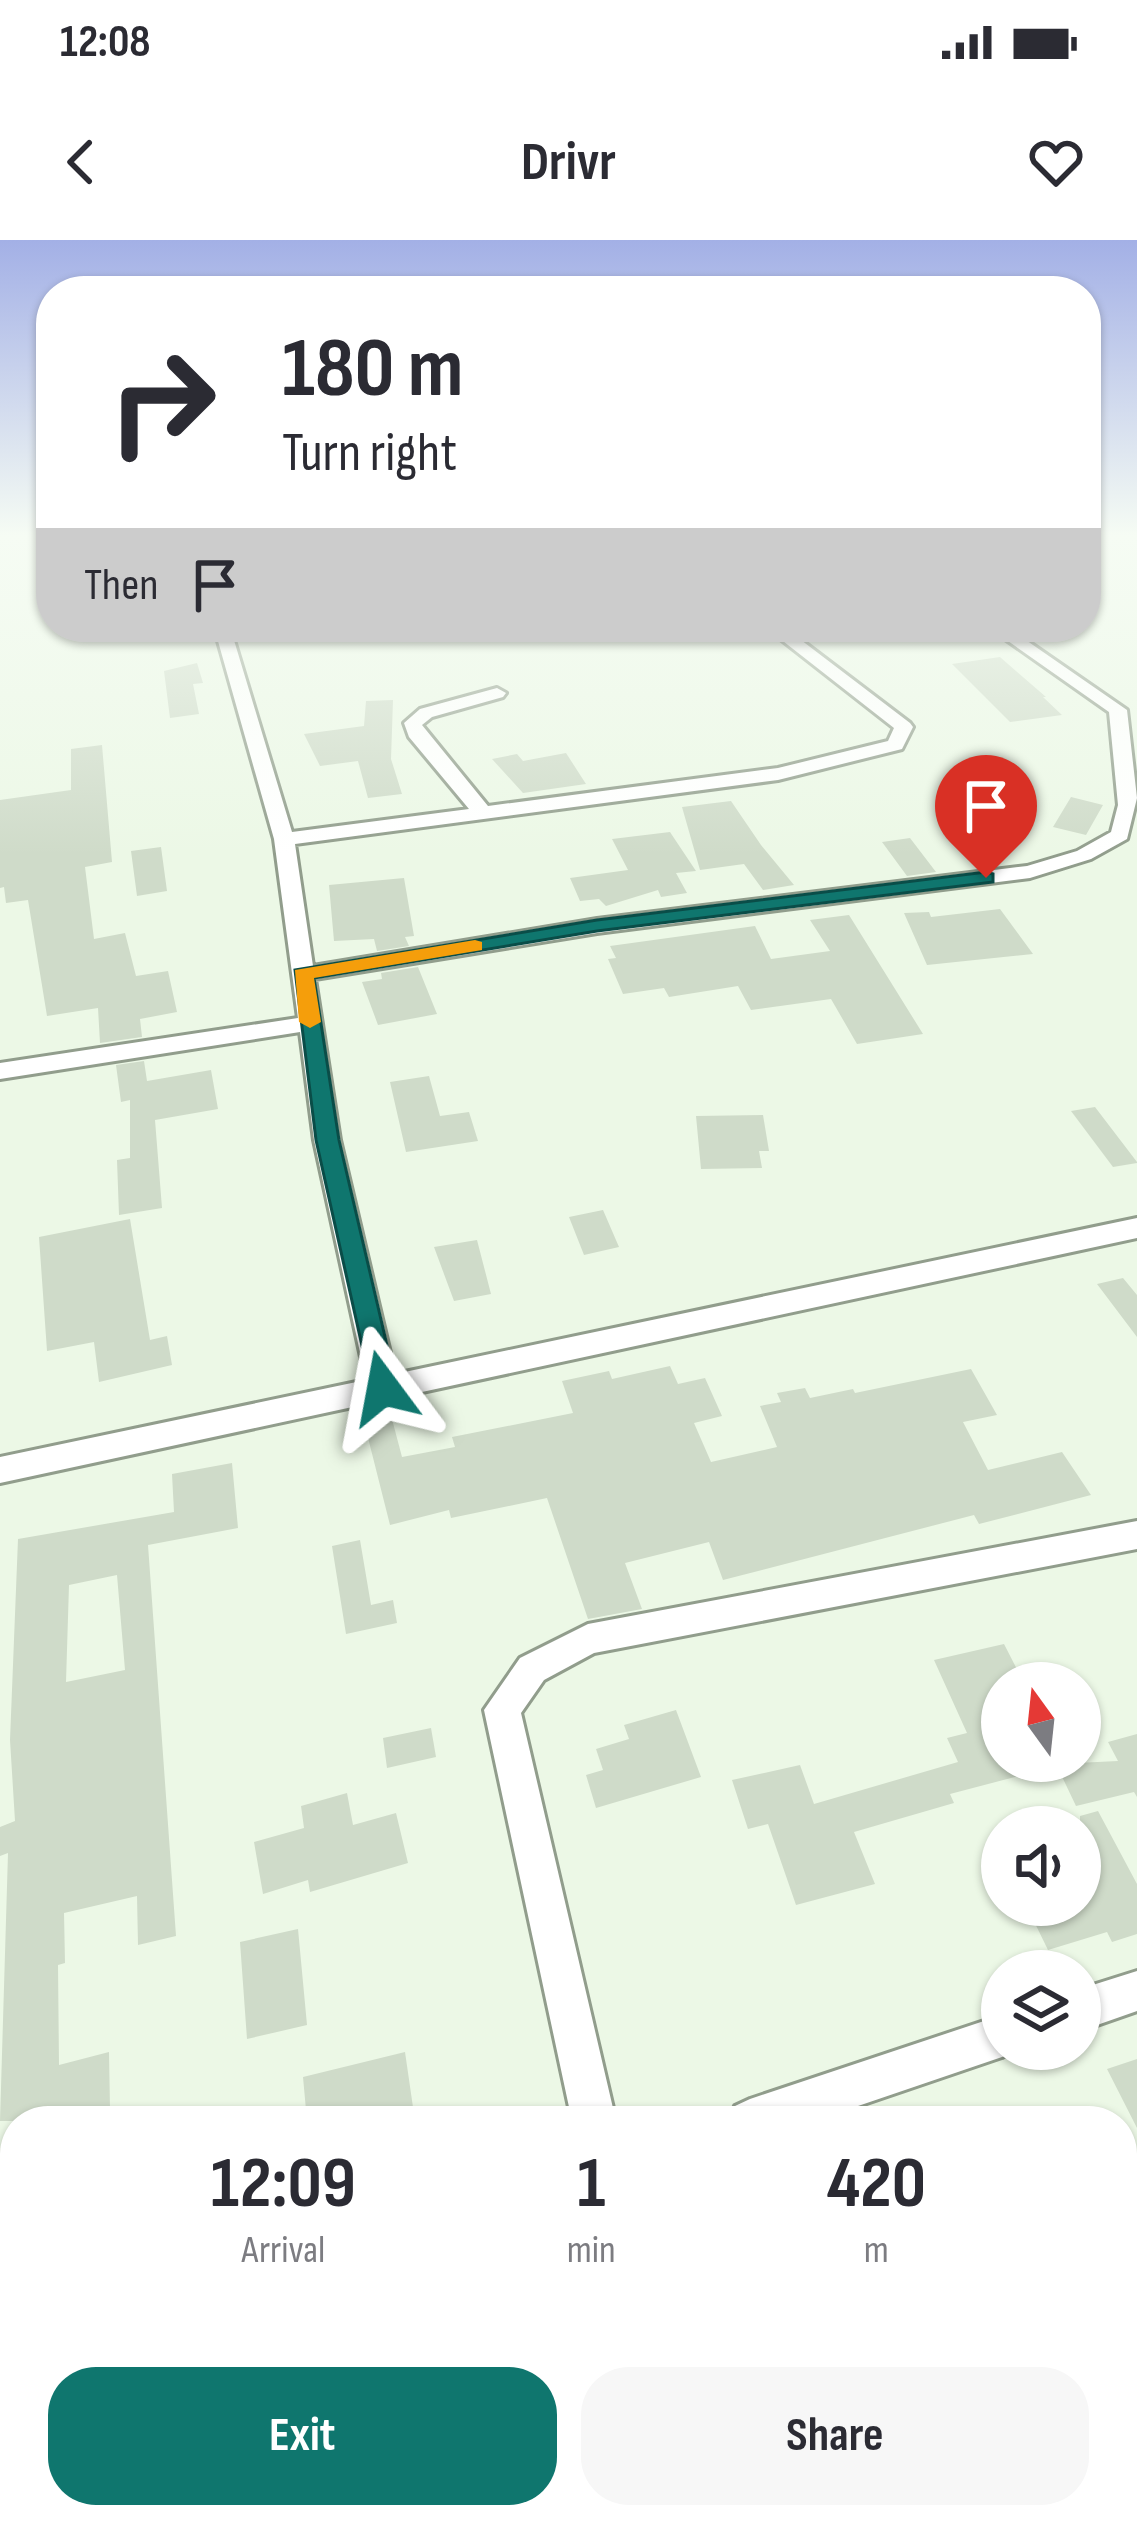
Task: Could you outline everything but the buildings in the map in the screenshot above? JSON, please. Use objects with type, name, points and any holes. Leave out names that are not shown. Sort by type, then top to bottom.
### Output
[{"type":"street","points":[[226,642],[284,839],[327,1140],[383,1388]]},
{"type":"street","points":[[284,839],[778,774],[895,745],[904,727],[793,642]]},
{"type":"street","points":[[303,974],[597,926],[1030,872],[1084,855],[1120,835],[1128,806],[1128,708],[1020,642]]},
{"type":"street","points":[[482,812],[415,733],[413,723],[426,713],[497,692]]},
{"type":"street","points":[[0,1071],[310,1023]]},
{"type":"street","points":[[0,1470],[1132,1237]]},
{"type":"street","points":[[591,2106],[502,1710],[532,1669],[588,1639],[1137,1534]]},
{"type":"street","points":[[1101,2003],[1137,1991]]},
{"type":"street","points":[[794,2106],[981,2043]]},
{"type":"slow traffic","points":[[310,1022],[303,974],[475,946]]},
{"type":"route","points":[[383,1388],[327,1140],[303,974],[597,926],[986,878]]}]
